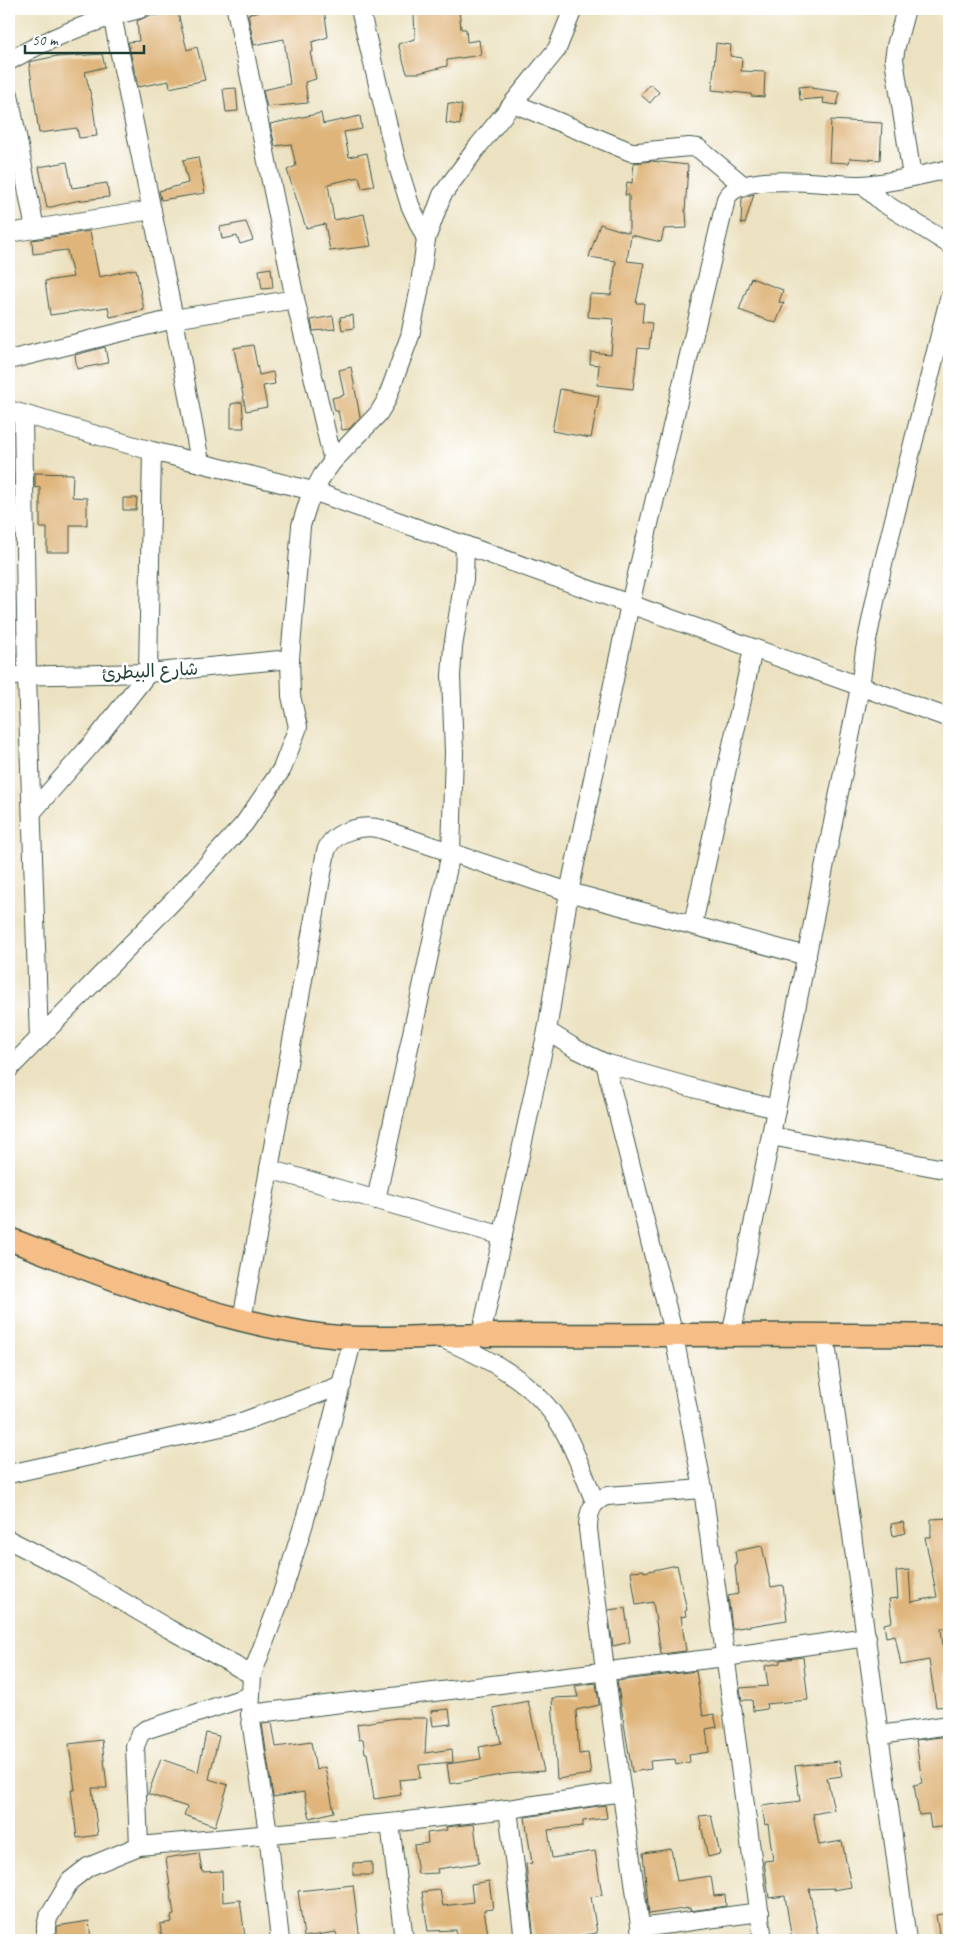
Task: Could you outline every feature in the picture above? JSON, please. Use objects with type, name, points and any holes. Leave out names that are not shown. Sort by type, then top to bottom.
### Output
[{"type":"main road","points":[[9,1239],[127,1285],[218,1314],[308,1334],[353,1338],[481,1335],[949,1336]]},
{"type":"street","points":[[9,61],[55,36],[112,15],[140,9]]},
{"type":"street","points":[[236,9],[295,300],[333,461]]},
{"type":"street","points":[[360,9],[396,160],[410,205],[426,239]]},
{"type":"street","points":[[9,1069],[191,882],[244,824],[277,778],[288,756],[297,729],[291,696],[290,659],[301,526],[304,514],[313,492],[333,461],[382,408],[391,391],[410,336],[419,292],[426,239],[442,195],[557,49],[573,9]]},
{"type":"street","points":[[906,9],[894,59],[912,176]]},
{"type":"street","points":[[112,15],[174,319],[200,462]]},
{"type":"street","points":[[9,94],[35,229]]},
{"type":"street","points":[[513,103],[631,152],[698,148],[744,186]]},
{"type":"street","points":[[481,1335],[547,1031],[569,892],[630,604],[724,205],[730,193],[744,186],[762,181],[863,185],[949,169]]},
{"type":"street","points":[[863,185],[882,202],[949,244]]},
{"type":"street","points":[[9,233],[152,210]]},
{"type":"street","points":[[731,1336],[882,568],[949,299]]},
{"type":"street","points":[[9,360],[174,319],[295,300]]},
{"type":"street","points":[[39,1039],[16,412],[152,451],[313,492],[949,718]]},
{"type":"street","points":[[32,812],[97,738],[148,673],[152,451]]},
{"type":"street","points":[[376,1200],[451,853],[454,752],[451,676],[453,647],[464,578],[465,545]]},
{"type":"street","points":[[693,924],[753,649]]},
{"type":"street","name":"شارع البيطرئ","points":[[9,676],[148,673],[290,659]]},
{"type":"street","points":[[242,1320],[328,844],[338,835],[369,827],[381,829],[569,892],[807,956]]},
{"type":"street","points":[[547,1031],[605,1063],[776,1109]]},
{"type":"street","points":[[605,1063],[674,1336],[703,1489],[763,1940]]},
{"type":"street","points":[[771,1136],[949,1170]]},
{"type":"street","points":[[269,1169],[503,1236]]},
{"type":"street","points":[[436,1336],[494,1363],[532,1391],[543,1402],[563,1429],[596,1502]]},
{"type":"street","points":[[825,1336],[907,1940]]},
{"type":"street","points":[[280,1940],[268,1833],[250,1714],[252,1675],[283,1592],[324,1452],[353,1338]]},
{"type":"street","points":[[9,1474],[239,1423],[342,1385]]},
{"type":"street","points":[[703,1489],[611,1495],[596,1502],[591,1509],[588,1529],[604,1670],[641,1934],[760,1912]]},
{"type":"street","points":[[9,1540],[76,1574],[252,1675]]},
{"type":"street","points":[[250,1714],[604,1670],[726,1657],[867,1638]]},
{"type":"street","points":[[139,1846],[136,1746],[140,1734],[250,1696]]},
{"type":"street","points":[[880,1735],[949,1725]]},
{"type":"street","points":[[46,1940],[48,1918],[70,1881],[88,1866],[139,1846],[390,1823],[508,1809],[622,1792]]},
{"type":"street","points":[[508,1809],[524,1940]]},
{"type":"street","points":[[390,1823],[404,1940]]},
{"type":"building","points":[[273,9],[324,9],[328,37],[312,42],[313,52],[310,52],[316,79],[305,82],[308,103],[267,107],[263,90],[290,84],[284,39],[254,45],[248,14]]},
{"type":"building","points":[[438,9],[459,9],[461,29],[466,29],[467,42],[479,40],[481,55],[447,60],[447,66],[419,73],[407,73],[398,44],[415,39],[414,14]]},
{"type":"building","points":[[178,13],[187,50],[197,47],[205,80],[170,88],[169,81],[138,87],[128,42],[139,41],[137,21],[148,16]]},
{"type":"building","points":[[716,43],[731,45],[730,56],[742,58],[741,71],[765,72],[764,97],[712,90]]},
{"type":"building","points":[[102,54],[105,67],[85,72],[92,100],[97,136],[79,138],[77,128],[39,133],[29,62],[57,56]]},
{"type":"building","points":[[650,84],[659,92],[650,103],[641,95]]},
{"type":"building","points":[[811,86],[811,88],[840,92],[837,105],[823,103],[824,98],[800,100],[799,87]]},
{"type":"building","points":[[236,88],[238,111],[226,112],[223,89]]},
{"type":"building","points":[[448,103],[462,105],[460,125],[446,123]]},
{"type":"building","points":[[321,113],[323,124],[360,116],[362,129],[344,132],[349,157],[367,153],[374,186],[362,188],[359,177],[328,184],[334,220],[364,214],[371,246],[330,251],[325,224],[306,228],[287,170],[296,166],[291,144],[275,146],[270,124]]},
{"type":"building","points":[[831,120],[882,123],[880,160],[850,158],[849,163],[829,162]]},
{"type":"building","points":[[198,157],[205,193],[161,200],[159,191],[188,183],[183,160]]},
{"type":"building","points":[[651,161],[688,165],[685,212],[687,228],[664,229],[661,242],[631,235],[627,261],[644,263],[636,303],[644,303],[642,322],[652,323],[649,349],[638,348],[633,389],[597,385],[599,365],[590,364],[591,352],[611,354],[614,319],[588,317],[590,294],[611,295],[616,261],[589,257],[600,224],[629,233],[629,195],[625,195],[627,182],[632,183],[634,163]]},
{"type":"building","points":[[67,162],[72,188],[107,183],[109,197],[75,201],[47,208],[39,167]]},
{"type":"building","points":[[754,194],[745,224],[741,223],[742,198]]},
{"type":"building","points":[[246,222],[253,240],[240,244],[237,236],[222,239],[220,227]]},
{"type":"building","points":[[90,231],[99,277],[136,269],[144,310],[110,317],[108,307],[50,315],[45,281],[73,277],[67,250],[33,254],[32,240]]},
{"type":"building","points":[[271,268],[273,288],[262,289],[259,270]]},
{"type":"building","points":[[751,278],[783,290],[779,302],[784,303],[776,323],[739,310]]},
{"type":"building","points":[[353,315],[354,328],[342,330],[340,317]]},
{"type":"building","points":[[333,316],[335,329],[313,331],[311,320]]},
{"type":"building","points":[[253,345],[259,375],[273,372],[275,384],[263,386],[267,407],[246,411],[234,348]]},
{"type":"building","points":[[105,347],[108,363],[77,369],[75,355]]},
{"type":"building","points":[[351,367],[360,417],[349,429],[342,430],[338,411],[335,411],[332,398],[344,395],[339,370]]},
{"type":"building","points":[[560,389],[599,396],[591,438],[552,431]]},
{"type":"building","points":[[242,402],[244,428],[231,428],[231,404]]},
{"type":"building","points":[[35,473],[73,474],[72,497],[87,498],[87,525],[70,525],[70,552],[47,552],[47,528],[40,528],[40,487],[35,488]]},
{"type":"building","points":[[123,498],[137,498],[136,510],[123,510]]},
{"type":"building","points":[[949,1518],[949,1628],[941,1628],[949,1706],[936,1707],[929,1660],[901,1665],[895,1635],[886,1637],[884,1624],[892,1622],[889,1599],[898,1598],[896,1571],[909,1570],[911,1602],[937,1597],[925,1537],[931,1537],[931,1519]]},
{"type":"building","points":[[903,1522],[906,1533],[893,1536],[891,1524]]},
{"type":"building","points":[[762,1546],[771,1587],[783,1585],[787,1620],[732,1629],[728,1596],[738,1594],[735,1551]]},
{"type":"building","points":[[677,1565],[687,1610],[685,1611],[686,1616],[681,1617],[686,1651],[661,1654],[653,1602],[636,1605],[631,1571],[644,1570],[644,1572]]},
{"type":"building","points":[[625,1608],[630,1642],[613,1646],[608,1610]]},
{"type":"building","points":[[803,1657],[808,1700],[766,1704],[767,1709],[753,1711],[752,1700],[742,1700],[740,1688],[768,1686],[765,1666],[780,1663],[780,1660]]},
{"type":"building","points":[[696,1671],[703,1716],[714,1714],[717,1727],[706,1729],[709,1752],[689,1755],[690,1762],[676,1765],[675,1759],[650,1761],[651,1769],[632,1772],[617,1681]]},
{"type":"building","points":[[596,1683],[599,1705],[576,1710],[579,1754],[588,1753],[591,1774],[557,1779],[552,1698],[578,1697],[575,1686]]},
{"type":"building","points":[[528,1701],[544,1771],[507,1774],[450,1784],[447,1764],[481,1759],[479,1747],[501,1743],[493,1708]]},
{"type":"building","points":[[449,1709],[451,1724],[433,1726],[431,1711]]},
{"type":"building","points":[[397,1718],[427,1718],[425,1753],[452,1749],[453,1762],[419,1765],[420,1778],[399,1780],[401,1795],[374,1799],[367,1753],[365,1753],[363,1739],[359,1740],[357,1724]]},
{"type":"building","points":[[272,1723],[276,1747],[311,1742],[316,1770],[325,1767],[334,1812],[310,1818],[304,1792],[273,1797],[262,1724]]},
{"type":"building","points":[[206,1733],[219,1736],[209,1779],[228,1785],[215,1826],[184,1815],[187,1807],[148,1794],[161,1759],[198,1772]]},
{"type":"building","points":[[949,1736],[949,1826],[931,1828],[929,1814],[919,1815],[914,1785],[922,1783],[916,1740]]},
{"type":"building","points":[[102,1740],[107,1788],[92,1788],[98,1835],[77,1838],[71,1790],[75,1790],[69,1744]]},
{"type":"building","points":[[839,1761],[842,1776],[827,1778],[834,1810],[813,1814],[819,1845],[842,1841],[851,1887],[834,1890],[834,1888],[809,1889],[819,1940],[792,1940],[785,1896],[769,1898],[764,1861],[773,1860],[768,1824],[765,1825],[762,1806],[800,1801],[795,1766]]},
{"type":"building","points":[[605,1805],[607,1818],[583,1821],[583,1826],[548,1830],[552,1858],[595,1851],[602,1895],[591,1897],[597,1933],[567,1938],[567,1940],[534,1940],[526,1864],[532,1863],[525,1817]]},
{"type":"building","points":[[711,1815],[720,1854],[708,1857],[699,1816]]},
{"type":"building","points":[[474,1824],[479,1863],[437,1869],[438,1873],[418,1874],[414,1845],[428,1843],[427,1833],[447,1830],[446,1827]]},
{"type":"building","points":[[671,1849],[677,1881],[711,1876],[714,1896],[725,1895],[726,1906],[690,1911],[690,1908],[649,1914],[643,1853]]},
{"type":"building","points":[[199,1853],[202,1872],[222,1871],[223,1902],[240,1900],[245,1937],[222,1940],[162,1940],[160,1924],[172,1922],[171,1916],[174,1915],[166,1858]]},
{"type":"building","points":[[372,1862],[372,1875],[353,1875],[353,1863]]},
{"type":"building","points":[[489,1881],[493,1909],[484,1910],[489,1940],[457,1940],[456,1930],[428,1931],[422,1892],[440,1890],[443,1906],[473,1902],[471,1884]]},
{"type":"building","points":[[353,1885],[360,1940],[338,1940],[336,1932],[304,1937],[298,1891]]},
{"type":"building","points":[[949,1913],[949,1940],[940,1940],[936,1915]]},
{"type":"building","points":[[89,1921],[91,1940],[57,1940],[57,1926]]}]
